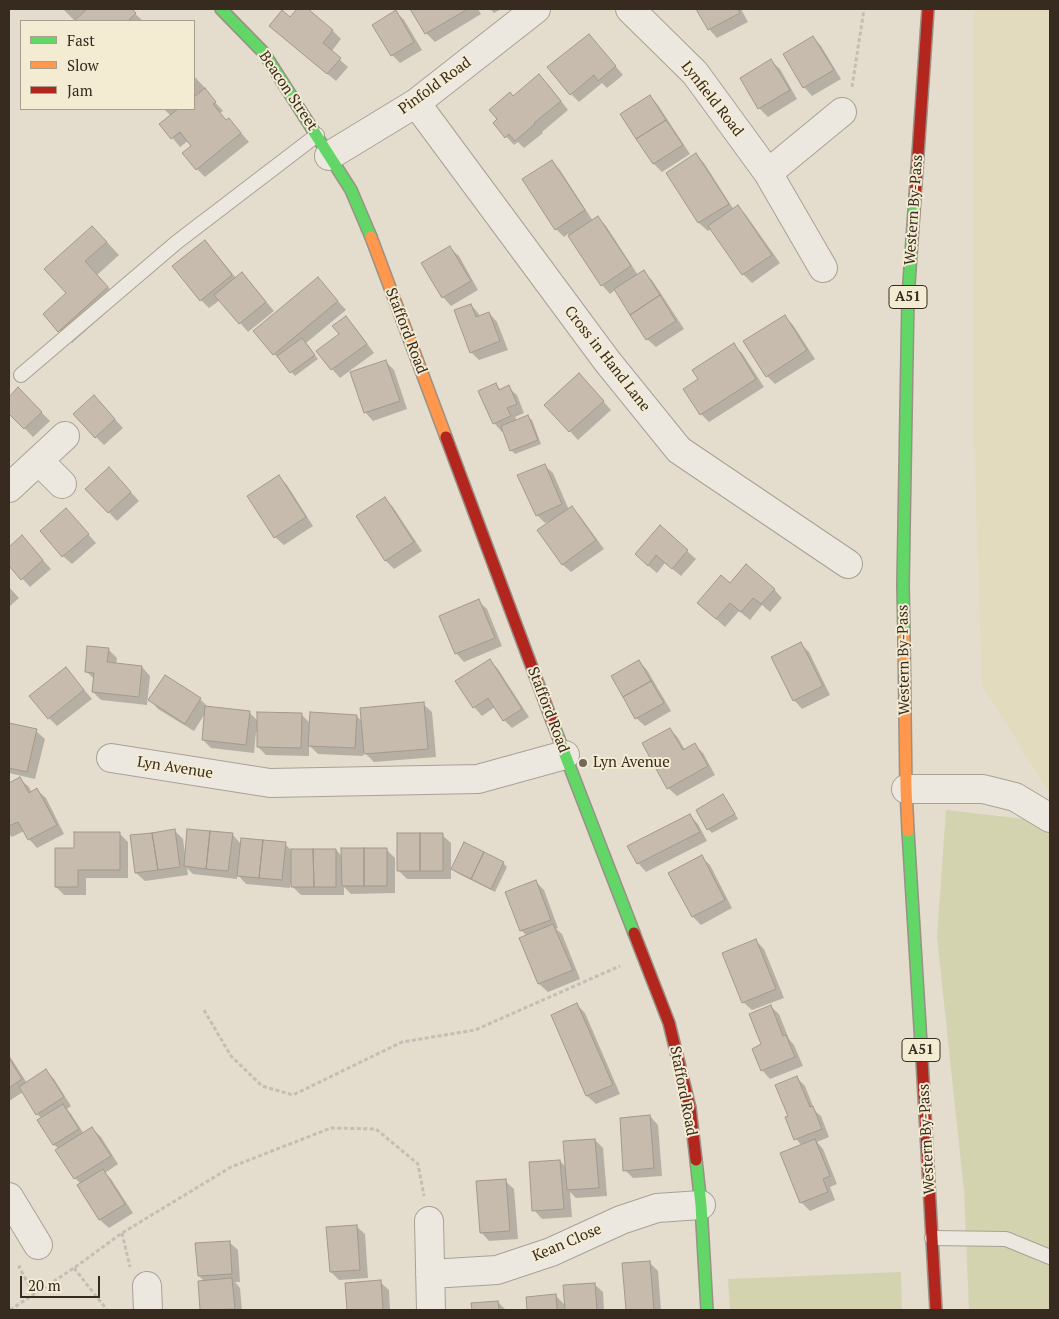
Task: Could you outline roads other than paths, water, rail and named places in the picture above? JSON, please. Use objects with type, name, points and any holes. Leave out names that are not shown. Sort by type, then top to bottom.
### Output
[{"type":"main road","name":"Beacon Street","points":[[221,9],[264,54],[323,145]]},
{"type":"main road","name":"Western By-Pass","points":[[928,9],[908,297],[903,585],[906,789],[936,1310]]},
{"type":"main road","name":"Stafford Road","points":[[323,145],[351,190],[371,237],[565,755],[669,1023],[690,1108],[701,1205],[707,1310]]},
{"type":"street","name":"Pinfold Road","points":[[323,145],[416,102],[536,9]]},
{"type":"street","name":"Lynfield Road","points":[[630,9],[695,73],[768,173],[824,268]]},
{"type":"street","name":"Cross in Hand Lane","points":[[416,102],[607,361],[679,450],[848,564]]},
{"type":"street","points":[[768,173],[842,112]]},
{"type":"street","points":[[9,488],[65,436]]},
{"type":"street","points":[[39,461],[62,484]]},
{"type":"street","name":"Lyn Avenue","points":[[110,758],[270,783],[478,779],[565,755]]},
{"type":"street","points":[[906,789],[983,789],[1014,797],[1050,818]]},
{"type":"street","points":[[9,1197],[38,1245]]},
{"type":"street","name":"Kean Close","points":[[430,1274],[497,1270],[551,1252],[621,1220],[656,1208],[701,1205]]},
{"type":"street","points":[[429,1221],[431,1310]]},
{"type":"lane","points":[[21,375],[177,242],[323,145]]},
{"type":"lane","points":[[932,1238],[1006,1239],[1050,1257]]},
{"type":"place","name":"Lyn Avenue","points":[[583,763]]}]
